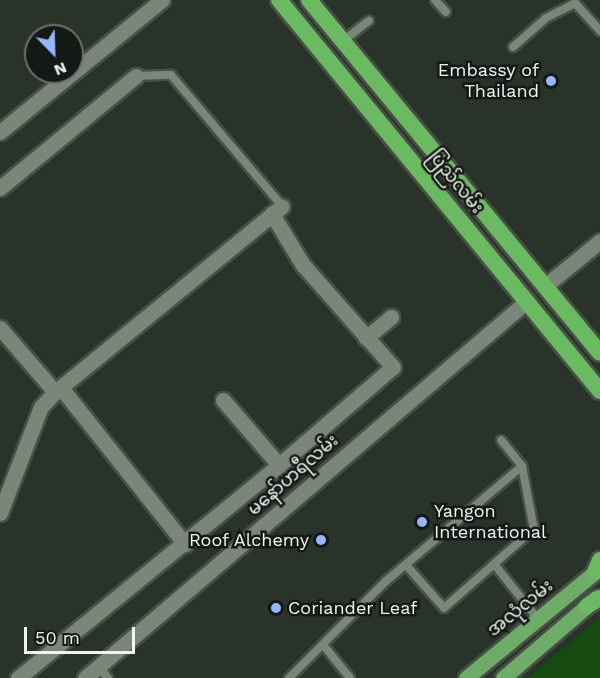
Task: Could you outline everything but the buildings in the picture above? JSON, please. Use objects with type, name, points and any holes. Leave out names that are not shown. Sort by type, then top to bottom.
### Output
[{"type":"highway","name":"ပြည်လမ်း","points":[[279,0],[600,391]]},
{"type":"highway","name":"ပြည်လမ်း","points":[[309,0],[600,353]]},
{"type":"main road","name":"အလုံလမ်း","points":[[465,678],[538,619],[598,566]]},
{"type":"main road","points":[[503,678],[596,599]]},
{"type":"main road","points":[[538,619],[553,635]]},
{"type":"street","points":[[0,132],[162,0]]},
{"type":"street","points":[[0,188],[136,76]]},
{"type":"street","points":[[0,513],[42,407],[58,390],[277,210],[303,265],[393,367],[185,544],[18,678]]},
{"type":"street","points":[[545,286],[600,241]]},
{"type":"street","name":"မနော်ဟရီလမ်း","points":[[85,678],[103,673],[527,301]]},
{"type":"street","points":[[366,338],[392,317]]},
{"type":"street","points":[[0,328],[58,390],[185,544]]},
{"type":"street","points":[[223,400],[279,465]]},
{"type":"lane","points":[[435,0],[446,12]]},
{"type":"lane","points":[[513,47],[546,18],[575,3],[600,31]]},
{"type":"lane","points":[[343,41],[369,21]]},
{"type":"lane","points":[[136,76],[171,75],[277,210]]},
{"type":"lane","points":[[406,565],[444,608],[534,529],[522,466],[501,440]]},
{"type":"lane","points":[[289,678],[406,565],[522,466]]},
{"type":"lane","points":[[494,564],[538,619]]},
{"type":"lane","points":[[324,646],[350,678]]},
{"type":"green space","points":[[600,617],[600,678],[528,678]]},
{"type":"place","name":"Embassy of Thailand","points":[[551,81]]},
{"type":"place","name":"Yangon International","points":[[422,522]]},
{"type":"place","name":"Roof Alchemy","points":[[321,540]]},
{"type":"place","name":"Coriander Leaf","points":[[276,608]]}]
